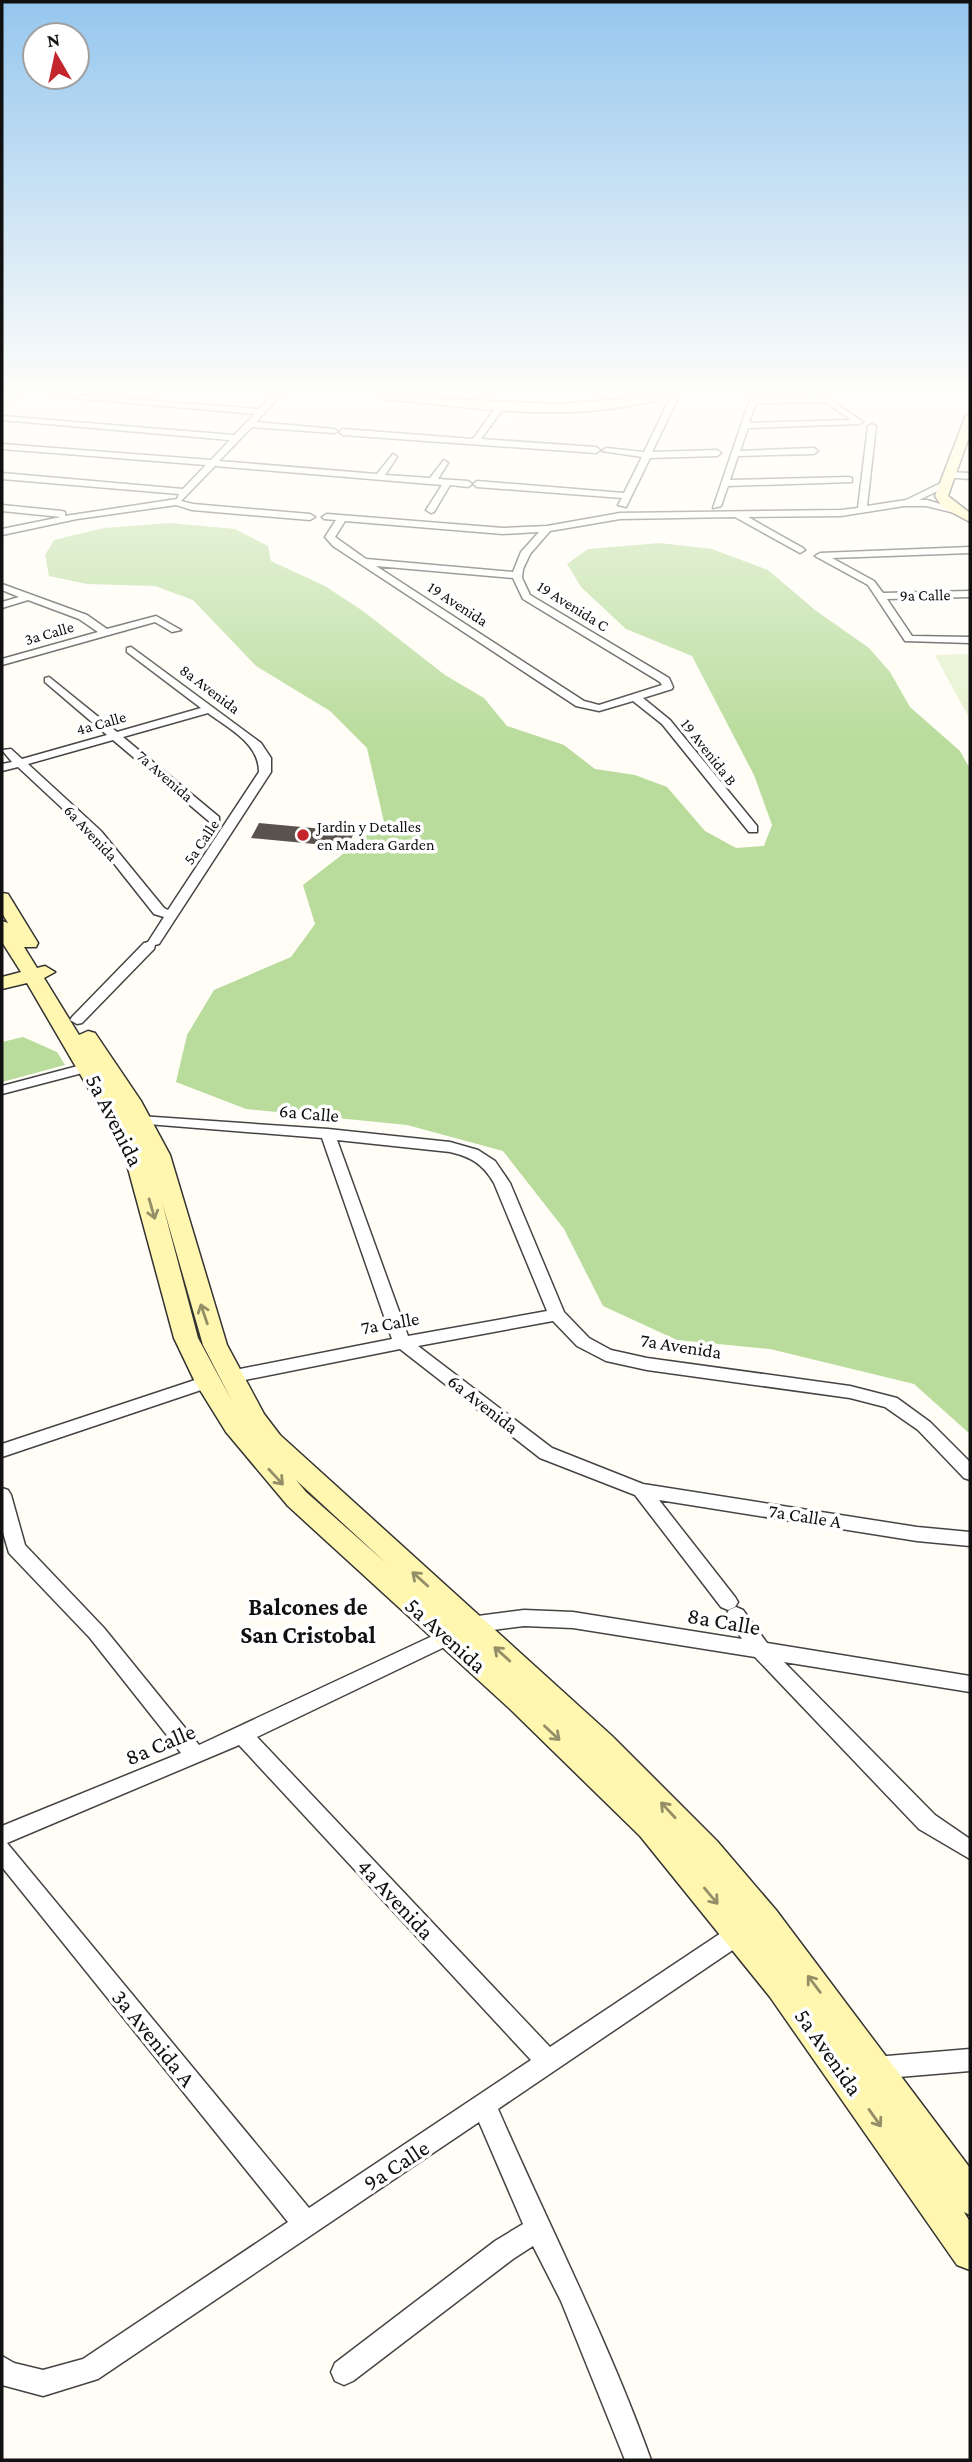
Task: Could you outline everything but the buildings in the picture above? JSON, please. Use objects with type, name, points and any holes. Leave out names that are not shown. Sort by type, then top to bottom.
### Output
[{"type":"street","points":[[29,511],[77,516]]},
{"type":"street","points":[[2,532],[113,511]]},
{"type":"street","points":[[238,511],[310,517]]},
{"type":"street","points":[[422,525],[430,511]]},
{"type":"street","points":[[327,517],[503,531],[547,529],[620,516],[862,511]]},
{"type":"street","points":[[736,514],[800,550]]},
{"type":"street","name":"19 Avenida","points":[[342,518],[330,537],[336,544],[590,708],[636,698]]},
{"type":"street","name":"19 Avenida C","points":[[547,529],[526,552],[516,575],[517,584],[526,597],[665,680],[668,687],[636,698]]},
{"type":"street","points":[[970,550],[820,556],[870,583],[909,639],[970,640]]},
{"type":"street","points":[[364,561],[516,575]]},
{"type":"street","points":[[2,587],[25,598],[83,617],[104,632]]},
{"type":"street","name":"9a Calle","points":[[881,596],[970,594]]},
{"type":"street","points":[[2,605],[25,598]]},
{"type":"street","name":"3a Calle","points":[[2,662],[158,619],[176,630]]},
{"type":"street","name":"8a Avenida","points":[[131,650],[257,745],[265,758]]},
{"type":"street","name":"7a Avenida","points":[[49,680],[215,820]]},
{"type":"street","name":"19 Avenida B","points":[[636,698],[666,722],[753,829]]},
{"type":"street","name":"4a Calle","points":[[2,768],[210,709]]},
{"type":"street","name":"6a Avenida","points":[[8,751],[96,834],[159,911],[172,915]]},
{"type":"street","name":"5a Calle","points":[[77,1020],[151,944],[172,915],[265,772],[265,758]]},
{"type":"street","name":"5a Avenida","points":[[2,898],[35,967],[89,1067],[133,1146],[151,1166]]},
{"type":"street","name":"5a Avenida","points":[[2,928],[77,1020],[140,1120],[179,1315],[218,1380],[297,1499],[459,1631],[530,1695],[643,1784],[706,1851],[765,1920],[832,2033],[970,2252]]},
{"type":"street","points":[[2,969],[35,967]]},
{"type":"street","points":[[2,983],[35,967]]},
{"type":"street","points":[[2,1090],[89,1067]]},
{"type":"street","name":"6a Calle","points":[[140,1120],[328,1134],[450,1147],[473,1153]]},
{"type":"street","points":[[328,1134],[402,1342]]},
{"type":"street","name":"7a Avenida","points":[[473,1153],[490,1164],[502,1183],[557,1315],[583,1342],[606,1355],[850,1392],[891,1402],[924,1426],[970,1474]]},
{"type":"street","name":"7a Calle","points":[[2,1451],[218,1380],[402,1342],[557,1315]]},
{"type":"street","name":"6a Avenida","points":[[402,1342],[546,1453],[641,1490]]},
{"type":"street","points":[[641,1490],[762,1652],[927,1822],[965,1848]]},
{"type":"street","name":"7a Calle A","points":[[641,1490],[916,1534],[970,1539]]},
{"type":"street","points":[[2,1495],[16,1548],[97,1633],[196,1756]]},
{"type":"street","name":"8a Calle","points":[[2,1836],[196,1756],[459,1631],[524,1618],[573,1620],[970,1684]]},
{"type":"street","name":"5a Avenida","points":[[530,1695],[651,1827],[832,2033],[875,2068],[970,2197]]},
{"type":"street","name":"4a Avenida","points":[[242,1735],[549,2063]]},
{"type":"street","name":"3a Avenida A","points":[[2,1851],[306,2224]]},
{"type":"street","name":"9a Calle","points":[[2,2369],[6,2374],[43,2383],[89,2370],[485,2107],[741,1932]]},
{"type":"street","points":[[875,2068],[970,2060]]},
{"type":"street","points":[[485,2107],[538,2229],[571,2293],[638,2460]]},
{"type":"street","points":[[344,2372],[504,2250],[538,2229]]},
{"type":"green space","points":[[170,523],[235,529],[268,546],[271,561],[325,586],[363,611],[445,675],[484,698],[507,726],[564,745],[595,769],[635,775],[667,787],[705,831],[736,848],[764,846],[772,825],[754,775],[692,656],[626,629],[581,587],[567,564],[588,549],[660,543],[712,549],[768,570],[815,610],[869,648],[890,672],[910,707],[960,751],[970,769],[970,1434],[914,1384],[770,1349],[677,1340],[603,1306],[564,1229],[503,1151],[407,1125],[246,1109],[176,1082],[187,1035],[214,990],[291,957],[315,924],[303,885],[384,822],[367,748],[330,711],[256,666],[193,600],[155,586],[87,584],[49,576],[45,555],[54,540],[104,528]]},
{"type":"green space","points":[[970,654],[970,718],[969,718],[935,655]]},
{"type":"green space","points":[[23,1037],[57,1052],[65,1065],[2,1082],[2,1042]]},
{"type":"place","name":"Jardin y Detalles en Madera Garden","points":[[303,835]]},
{"type":"district","name":"Balcones de San Cristobal","points":[[308,1620]]}]
